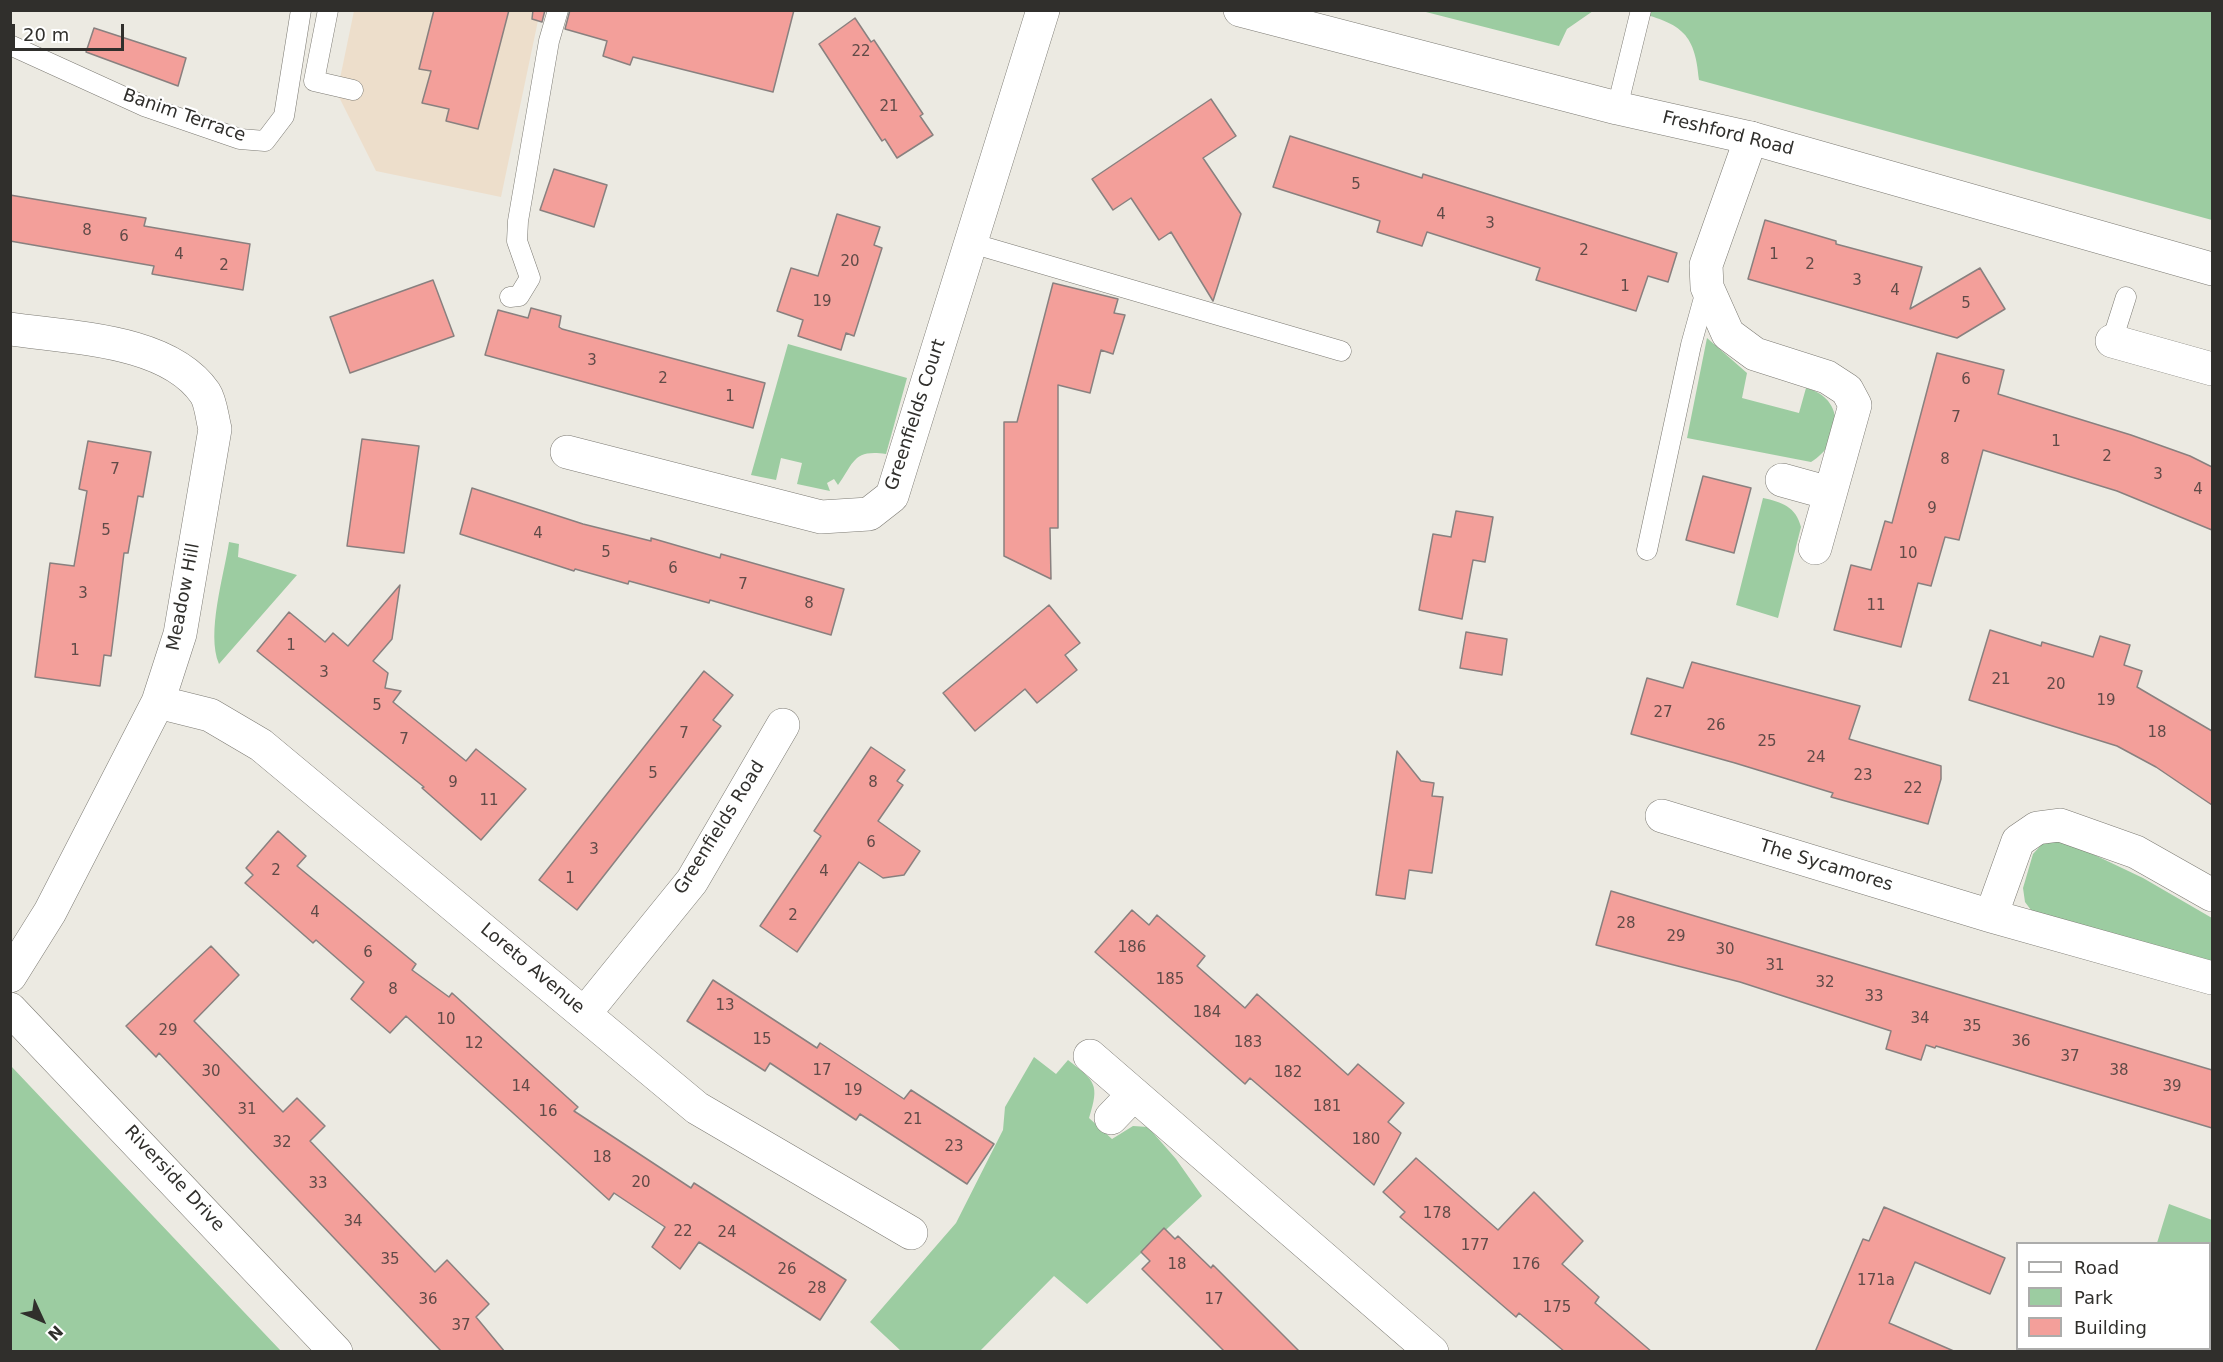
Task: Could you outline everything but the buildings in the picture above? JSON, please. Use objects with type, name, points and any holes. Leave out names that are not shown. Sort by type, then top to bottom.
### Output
[{"type":"street","name":"Greenfields Court","points":[[567,452],[821,517],[869,514],[892,496],[1043,10]]},
{"type":"street","name":"Freshford Road","points":[[1240,10],[1617,108],[1751,138],[2212,268]]},
{"type":"street","points":[[1751,138],[1706,266],[1707,287],[1728,334],[1755,354],[1827,377],[1847,390],[1855,405],[1815,548]]},
{"type":"street","name":"Meadow Hill","points":[[10,329],[146,350],[186,370],[207,395],[215,429],[180,634],[158,702],[50,912],[10,976]]},
{"type":"street","points":[[2112,341],[2212,369]]},
{"type":"street","points":[[1782,480],[1829,493]]},
{"type":"street","name":"Loreto Avenue","points":[[158,702],[210,715],[261,744],[698,1108],[911,1233]]},
{"type":"street","name":"Greenfields Road","points":[[585,1013],[692,881],[783,725]]},
{"type":"street","name":"The Sycamores","points":[[1662,816],[1991,916],[2212,978]]},
{"type":"street","points":[[1991,916],[2018,841],[2037,828],[2060,825],[2136,852],[2212,896]]},
{"type":"street","name":"Riverside Drive","points":[[10,1009],[88,1088],[336,1352]]},
{"type":"street","points":[[1090,1056],[1432,1352]]},
{"type":"street","points":[[1112,1118],[1134,1094]]},
{"type":"lane","name":"Banim Terrace","points":[[10,45],[144,106],[240,139],[265,141],[284,116],[301,10]]},
{"type":"lane","points":[[328,10],[314,81],[353,90]]},
{"type":"lane","points":[[510,297],[519,296],[530,278],[517,241],[518,221],[549,41],[558,10]]},
{"type":"lane","points":[[1617,108],[1641,10]]},
{"type":"lane","points":[[971,243],[1341,351]]},
{"type":"lane","points":[[1647,550],[1691,345],[1707,287]]},
{"type":"lane","points":[[2112,341],[2126,297]]},
{"type":"shaded area","points":[[354,11],[540,11],[501,197],[376,171],[337,93]]},
{"type":"green space","points":[[1422,11],[1593,11],[1567,29],[1559,46]]},
{"type":"green space","points":[[1634,11],[2212,11],[2212,220],[1699,80],[1693,50],[1689,40],[1682,32],[1663,20]]},
{"type":"green space","points":[[1707,338],[1747,373],[1742,398],[1799,413],[1806,388],[1819,393],[1828,401],[1834,411],[1836,422],[1834,433],[1822,454],[1811,462],[1687,438]]},
{"type":"green space","points":[[788,344],[907,378],[886,454],[867,454],[856,459],[838,485],[834,479],[827,483],[830,491],[797,484],[802,463],[781,458],[776,480],[751,475]]},
{"type":"green space","points":[[1763,498],[1787,506],[1796,515],[1801,527],[1778,618],[1736,605]]},
{"type":"green space","points":[[229,542],[239,544],[238,557],[297,575],[219,664],[215,651],[215,621]]},
{"type":"green space","points":[[2061,839],[2143,878],[2212,918],[2212,964],[2034,914],[2025,902],[2023,888],[2033,854],[2044,842]]},
{"type":"green space","points":[[1034,1057],[1056,1074],[1068,1060],[1077,1067],[1093,1084],[1094,1098],[1089,1118],[1112,1139],[1133,1126],[1148,1127],[1176,1159],[1202,1196],[1087,1304],[1054,1276],[980,1351],[901,1351],[870,1322],[956,1223],[1003,1130],[1005,1107]]},
{"type":"green space","points":[[11,1066],[243,1311],[281,1351],[11,1351]]},
{"type":"green space","points":[[2169,1204],[2212,1220],[2212,1351],[2123,1351],[2211,1350],[2211,1242],[2157,1242]]}]
